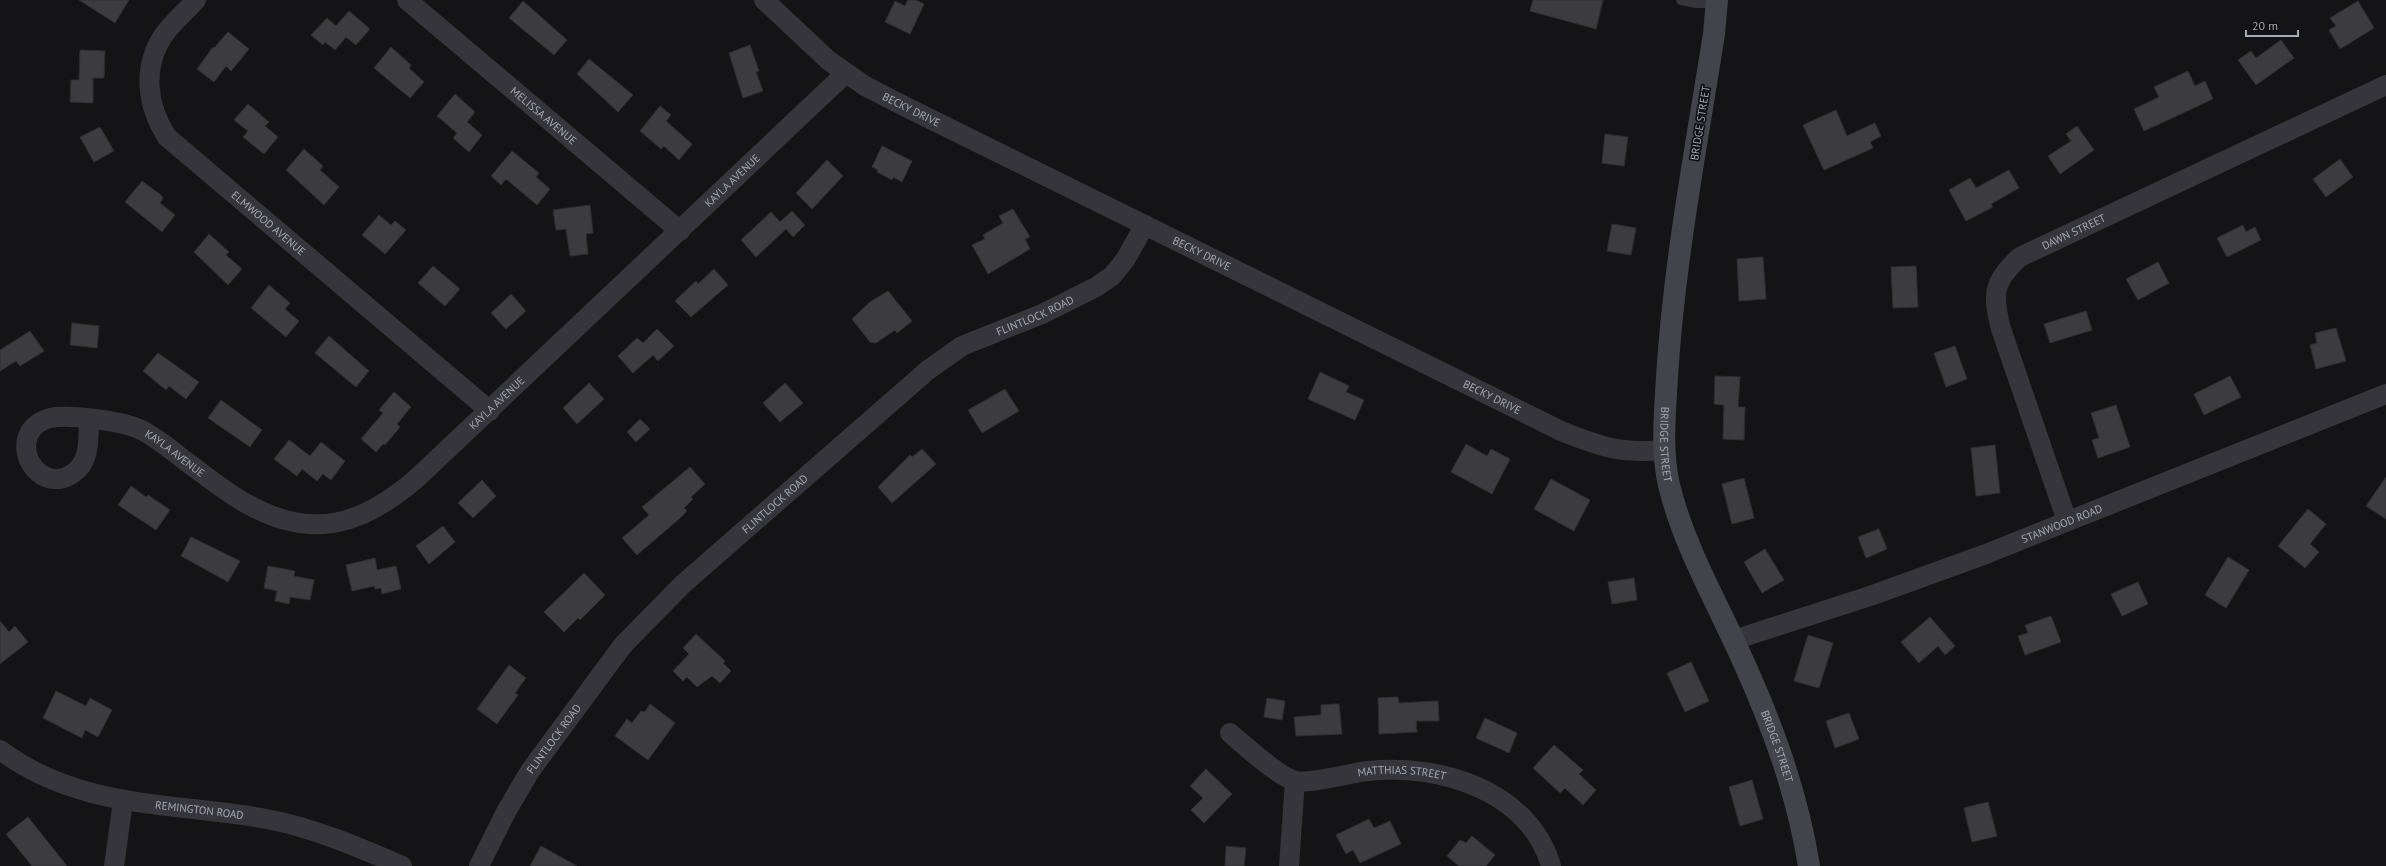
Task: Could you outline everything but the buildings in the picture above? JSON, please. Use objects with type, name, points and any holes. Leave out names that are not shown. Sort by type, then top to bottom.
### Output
[{"type":"street","name":"ELMWOOD AVENUE","points":[[196,0],[163,36],[152,60],[149,81],[151,105],[157,122],[167,137],[490,411]]},
{"type":"street","name":"MELISSA AVENUE","points":[[407,0],[680,231]]},
{"type":"street","name":"BECKY DRIVE","points":[[764,0],[811,45],[865,86],[1561,431],[1599,446],[1620,451],[1665,450]]},
{"type":"street","name":"BRIDGE STREET","points":[[1716,2],[1671,322],[1665,450],[1668,482],[1682,527],[1774,732],[1797,805],[1809,866]]},
{"type":"street","name":"KAYLA AVENUE","points":[[89,419],[126,424],[140,429],[247,504],[290,521],[318,524],[361,516],[393,499],[490,411],[846,73]]},
{"type":"street","name":"DAWN STREET","points":[[2067,521],[1996,310],[1996,290],[2005,271],[2020,257],[2386,85]]},
{"type":"street","name":"FLINTLOCK ROAD","points":[[479,866],[506,812],[530,771],[624,645],[667,599],[928,370],[962,346],[1078,297],[1112,276],[1125,260],[1145,225]]},
{"type":"street","name":"STANWOOD ROAD","points":[[1734,640],[1873,596],[1986,554],[2386,394]]},
{"type":"street","points":[[1230,733],[1266,763],[1295,781],[1289,866]]},
{"type":"street","name":"REMINGTON ROAD","points":[[0,750],[31,769],[59,782],[123,801],[266,819],[301,827],[402,866]]},
{"type":"street","name":"MATTHIAS STREET","points":[[1295,781],[1310,781],[1368,771],[1398,769],[1432,772],[1463,782],[1500,799],[1516,812],[1541,842],[1551,866]]},
{"type":"street","points":[[114,866],[123,801]]},
{"type":"lane","points":[[1681,0],[1696,3],[1716,2]]}]
